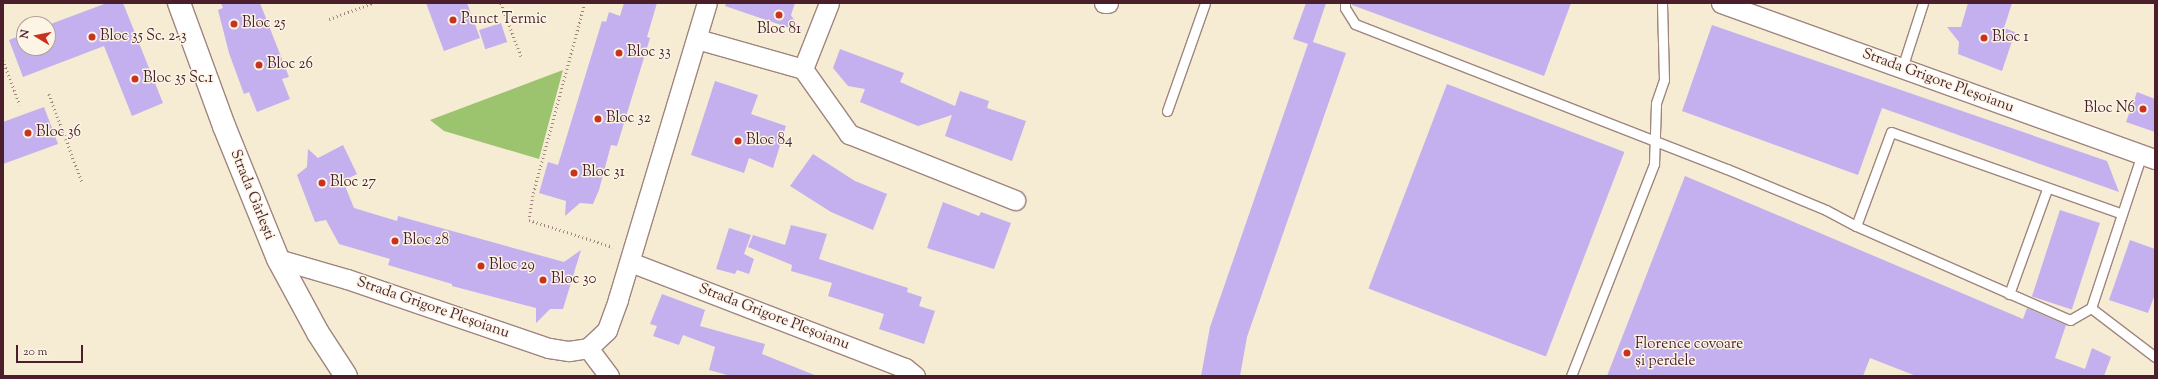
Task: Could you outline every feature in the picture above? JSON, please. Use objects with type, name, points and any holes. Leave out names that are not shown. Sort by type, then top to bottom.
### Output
[{"type":"street","name":"Strada Gârlești","points":[[179,3],[224,126],[278,259],[318,333],[346,376]]},
{"type":"street","points":[[609,376],[588,348],[607,330],[632,258],[707,3]]},
{"type":"street","points":[[803,69],[829,3]]},
{"type":"street","name":"Strada Grigore Pleșoianu","points":[[1721,3],[2149,157]]},
{"type":"street","points":[[697,39],[803,69],[849,134],[1015,200]]},
{"type":"street","name":"Strada Grigore Pleșoianu","points":[[632,258],[905,368],[915,376]]},
{"type":"street","name":"Strada Grigore Pleșoianu","points":[[278,259],[347,279],[549,348],[570,351],[588,348]]},
{"type":"lane","points":[[1167,111],[1205,3]]},
{"type":"lane","points":[[1345,3],[1345,8],[1355,24],[1655,140],[1826,210],[1856,226],[2070,320],[2091,308],[2122,214],[2149,157]]},
{"type":"lane","points":[[1571,376],[1654,164],[1656,102],[1664,80],[1662,3]]},
{"type":"lane","points":[[1902,68],[1923,3]]},
{"type":"lane","points":[[1856,226],[1891,132],[2047,189],[2122,214]]},
{"type":"lane","points":[[2009,294],[2047,189]]},
{"type":"lane","points":[[2091,308],[2155,357]]},
{"type":"path","points":[[329,19],[373,3]]},
{"type":"path","points":[[501,3],[521,56]]},
{"type":"path","points":[[585,3],[532,196],[529,220],[632,258]]},
{"type":"path","points":[[3,60],[20,105]]},
{"type":"path","points":[[49,94],[82,182]]},
{"type":"green space","points":[[563,70],[539,159],[444,131],[430,120]]},
{"type":"building","name":"Bloc 35 Sc. 2-3","points":[[107,3],[123,3],[163,103],[132,116],[104,46],[23,77],[9,40],[16,37],[16,56],[56,56],[56,22]]},
{"type":"building","name":"Bloc 26","points":[[221,3],[260,3],[289,77],[282,79],[290,99],[257,112],[249,92],[244,94],[229,53],[218,10],[223,8]]},
{"type":"building","name":"Punct Termic","points":[[426,3],[467,3],[480,38],[444,51]]},
{"type":"building","points":[[624,3],[657,3],[647,37],[650,38],[617,146],[611,145],[599,190],[593,204],[580,203],[565,216],[566,201],[539,193],[548,162],[558,165],[602,21],[606,22],[609,12],[620,16]]},
{"type":"building","name":"Bloc 81","points":[[726,3],[795,3],[791,15],[802,32],[725,6]]},
{"type":"building","points":[[1306,3],[1326,3],[1313,42],[1346,53],[1247,337],[1240,376],[1201,376],[1210,327],[1308,44],[1293,39]]},
{"type":"building","points":[[1352,3],[1571,3],[1544,76],[1352,5]]},
{"type":"building","name":"Bloc 1","points":[[1968,3],[2012,3],[2004,28],[2015,32],[2002,71],[1958,54],[1959,42],[1947,27],[1961,27]]},
{"type":"building","points":[[501,23],[507,42],[485,49],[479,30]]},
{"type":"building","points":[[1712,25],[2107,161],[2119,192],[1882,108],[1858,175],[1682,111]]},
{"type":"building","points":[[840,49],[904,73],[900,82],[955,106],[960,91],[989,101],[987,108],[1026,121],[1012,161],[945,136],[952,115],[918,126],[860,102],[865,89],[848,86],[833,68]]},
{"type":"building","name":"Bloc 84","points":[[715,81],[758,95],[751,114],[786,126],[773,168],[749,158],[744,173],[691,155]]},
{"type":"building","points":[[1447,84],[1624,152],[1546,357],[1369,288]]},
{"type":"building","name":"Bloc N6","points":[[2137,92],[2155,99],[2155,132],[2126,122]]},
{"type":"building","name":"Bloc 36","points":[[44,107],[58,144],[3,164],[3,122]]},
{"type":"building","points":[[343,145],[357,174],[343,181],[354,208],[397,221],[398,216],[564,262],[581,250],[563,309],[550,309],[536,323],[536,308],[452,286],[452,284],[388,265],[390,259],[339,244],[326,220],[315,222],[297,175],[307,167],[308,149],[318,158]]},
{"type":"building","points":[[813,154],[855,181],[887,194],[873,230],[831,212],[790,186]]},
{"type":"building","points":[[1685,176],[2023,319],[2027,308],[2066,325],[2055,358],[2085,369],[2092,348],[2111,357],[2104,376],[1916,376],[1870,358],[1863,376],[1607,376]]},
{"type":"building","points":[[943,202],[979,216],[981,212],[1011,223],[994,269],[927,248]]},
{"type":"building","points":[[2060,210],[2100,223],[2072,310],[2032,297]]},
{"type":"building","points":[[791,225],[827,234],[819,259],[908,288],[907,292],[922,297],[919,306],[935,311],[924,344],[879,329],[884,314],[828,296],[832,283],[791,271],[792,265],[748,247],[753,235],[785,245]]},
{"type":"building","points":[[729,228],[751,235],[744,254],[754,259],[749,274],[737,270],[735,274],[716,269]]},
{"type":"building","points":[[2130,240],[2155,249],[2155,294],[2148,313],[2109,300]]},
{"type":"building","points":[[662,294],[705,310],[700,326],[765,344],[762,354],[817,376],[731,376],[709,370],[715,347],[683,335],[679,345],[653,336],[657,326],[650,324]]},
{"type":"place","name":"Bloc 81","points":[[779,15]]},
{"type":"place","name":"Punct Termic","points":[[453,20]]},
{"type":"place","name":"Bloc 25","points":[[234,24]]},
{"type":"place","name":"Bloc 35 Sc. 2-3","points":[[92,37]]},
{"type":"place","name":"Bloc 1","points":[[1984,38]]},
{"type":"place","name":"Bloc 33","points":[[619,53]]},
{"type":"place","name":"Bloc 26","points":[[259,65]]},
{"type":"place","name":"Bloc 35 Sc.1","points":[[135,79]]},
{"type":"place","name":"Bloc N6","points":[[2143,109]]},
{"type":"place","name":"Bloc 32","points":[[598,119]]},
{"type":"place","name":"Bloc 36","points":[[28,133]]},
{"type":"place","name":"Bloc 84","points":[[738,141]]},
{"type":"place","name":"Bloc 31","points":[[574,173]]},
{"type":"place","name":"Bloc 27","points":[[322,183]]},
{"type":"place","name":"Bloc 28","points":[[395,241]]},
{"type":"place","name":"Bloc 29","points":[[481,266]]},
{"type":"place","name":"Bloc 30","points":[[543,280]]},
{"type":"place","name":"Florence covoare și perdele","points":[[1627,353]]}]
